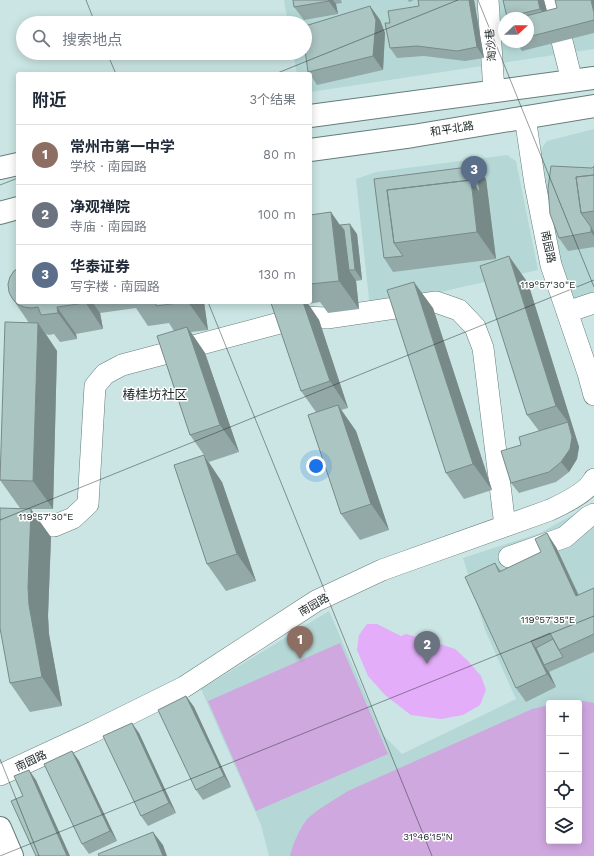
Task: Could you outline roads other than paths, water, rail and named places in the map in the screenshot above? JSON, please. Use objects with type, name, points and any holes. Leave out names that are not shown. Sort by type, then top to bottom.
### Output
[{"type":"main road","points":[[312,116],[594,78]]},
{"type":"main road","name":"和平北路","points":[[312,150],[413,136],[594,106]]},
{"type":"main road","points":[[0,168],[16,164]]},
{"type":"main road","points":[[0,213],[16,209]]},
{"type":"main road","points":[[0,828],[12,856]]},
{"type":"street","name":"淘沙巷","points":[[488,0],[494,91]]},
{"type":"street","points":[[550,0],[556,21]]},
{"type":"street","points":[[562,41],[572,81]]},
{"type":"street","name":"南园路","points":[[525,117],[535,184],[551,266],[594,395]]},
{"type":"street","points":[[0,526],[54,526],[73,518],[88,504],[95,386],[105,374],[122,365],[302,317],[327,318],[436,302],[459,310],[475,327],[483,348],[505,526]]},
{"type":"street","points":[[567,312],[594,303]]},
{"type":"street","name":"南园路","points":[[0,775],[93,732],[184,687],[316,601],[382,570],[550,510],[572,499],[592,483],[594,479]]},
{"type":"street","points":[[509,557],[565,537],[591,516],[572,499]]},
{"type":"place","name":"华泰证券","points":[[474,189]]},
{"type":"place","name":"常州市第一中学","points":[[300,659]]},
{"type":"place","name":"净观禅院","points":[[427,664]]},
{"type":"district","name":"椿桂坊社区","points":[[155,394]]}]
